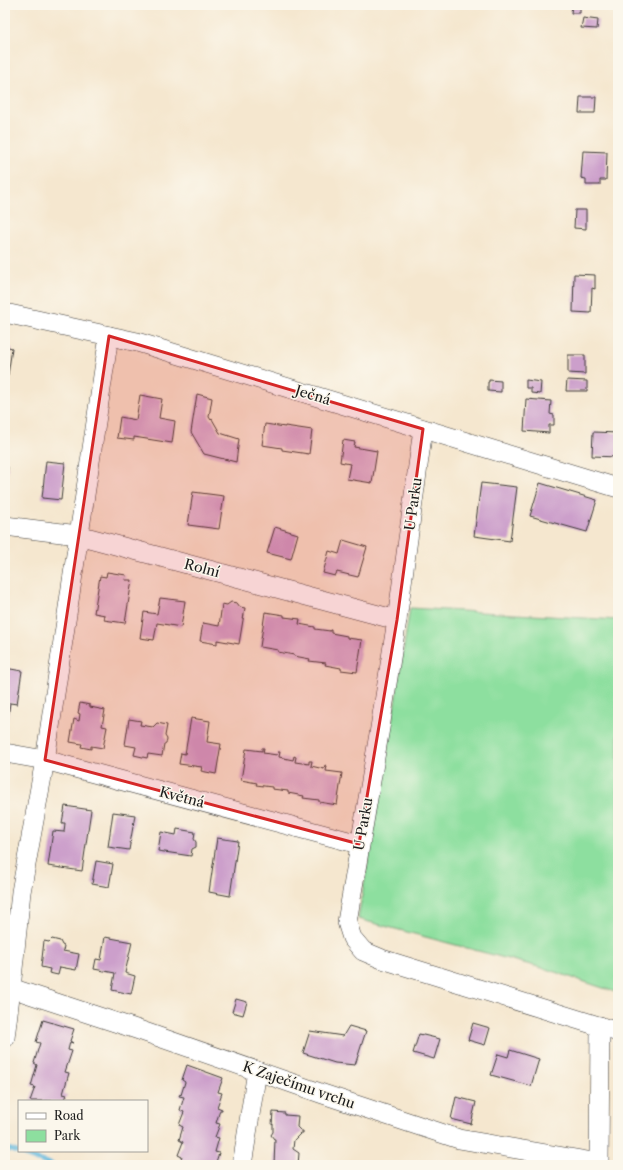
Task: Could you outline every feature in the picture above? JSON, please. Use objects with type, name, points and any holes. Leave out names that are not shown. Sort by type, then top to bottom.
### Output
[{"type":"street","name":"Ječná","points":[[5,314],[137,342],[618,488]]},
{"type":"street","points":[[5,1038],[8,988],[21,892],[45,760],[109,336]]},
{"type":"street","name":"U Parku","points":[[423,429],[397,620],[347,922],[352,938],[363,951],[382,959],[618,1032]]},
{"type":"street","name":"Rolní","points":[[5,526],[78,535],[397,620]]},
{"type":"street","name":"Květná","points":[[5,753],[45,760],[359,844]]},
{"type":"street","name":"K Zaječímu vrchu","points":[[8,988],[136,1029],[459,1139],[599,1164]]},
{"type":"street","points":[[599,1164],[600,1026]]},
{"type":"street","points":[[242,1165],[257,1071]]},
{"type":"highlighted area","points":[[109,336],[423,429],[397,620],[359,844],[45,760]]},
{"type":"green space","points":[[410,608],[618,620],[618,993],[546,969],[358,919]]},
{"type":"building","points":[[572,5],[580,5],[580,13],[571,13]]},
{"type":"building","points":[[583,18],[598,20],[597,29],[581,28]]},
{"type":"building","points":[[580,97],[596,97],[595,113],[579,113]]},
{"type":"building","points":[[583,151],[607,152],[606,180],[600,180],[600,185],[586,185],[586,179],[581,178]]},
{"type":"building","points":[[575,210],[586,210],[586,229],[574,228]]},
{"type":"building","points":[[574,274],[595,275],[595,289],[592,288],[591,313],[573,312]]},
{"type":"building","points":[[5,346],[12,348],[8,375],[5,374]]},
{"type":"building","points":[[568,355],[585,355],[585,374],[568,373]]},
{"type":"building","points":[[489,380],[501,381],[501,392],[488,391]]},
{"type":"building","points":[[526,380],[541,382],[540,394],[531,393],[531,388],[526,388]]},
{"type":"building","points":[[567,380],[587,381],[587,391],[566,391]]},
{"type":"building","points":[[197,394],[212,398],[209,417],[211,420],[212,419],[220,433],[239,439],[236,462],[204,454],[191,432]]},
{"type":"building","points":[[140,395],[162,399],[159,418],[175,421],[172,443],[134,437],[134,440],[117,438],[120,417],[136,420]]},
{"type":"building","points":[[526,399],[551,401],[550,414],[554,415],[554,425],[549,425],[549,433],[524,431]]},
{"type":"building","points":[[265,424],[312,430],[309,454],[262,445]]},
{"type":"building","points":[[593,432],[618,433],[618,457],[592,456]]},
{"type":"building","points":[[343,440],[355,442],[354,447],[377,451],[372,483],[347,479],[350,464],[340,462]]},
{"type":"building","points":[[46,461],[65,463],[61,500],[42,498]]},
{"type":"building","points":[[5,466],[8,467],[6,484],[5,484]]},
{"type":"building","points":[[481,483],[517,487],[510,541],[474,536]]},
{"type":"building","points":[[540,483],[597,500],[587,532],[530,516]]},
{"type":"building","points":[[193,492],[224,496],[219,529],[188,525]]},
{"type":"building","points":[[275,527],[298,534],[291,559],[267,553]]},
{"type":"building","points":[[343,540],[367,547],[358,577],[337,572],[335,576],[323,573],[329,551],[339,554]]},
{"type":"building","points":[[107,572],[126,575],[125,580],[132,580],[125,623],[104,620],[105,615],[94,613],[100,576],[106,577]]},
{"type":"building","points":[[160,598],[185,601],[181,627],[157,623],[154,640],[140,638],[144,612],[157,614]]},
{"type":"building","points":[[231,602],[237,603],[240,607],[245,608],[239,644],[217,640],[217,644],[200,641],[203,623],[219,626],[222,604],[227,605]]},
{"type":"building","points":[[265,612],[300,619],[299,624],[315,627],[315,629],[331,630],[331,633],[347,636],[347,638],[362,640],[357,672],[341,670],[341,668],[325,665],[326,663],[309,661],[310,659],[278,652],[278,650],[260,647]]},
{"type":"building","points":[[5,668],[22,671],[17,704],[10,703],[8,718],[5,718]]},
{"type":"building","points":[[80,703],[105,710],[102,726],[107,727],[103,748],[91,746],[91,749],[81,747],[82,744],[70,742],[74,719],[79,721],[80,714],[78,713]]},
{"type":"building","points":[[191,718],[210,721],[207,742],[221,744],[216,774],[201,771],[202,767],[179,764],[181,753],[185,754]]},
{"type":"building","points":[[129,719],[141,721],[140,725],[153,727],[157,723],[167,725],[165,736],[167,739],[166,743],[164,744],[162,756],[148,754],[147,758],[134,755],[136,747],[125,745]]},
{"type":"building","points":[[262,748],[264,748],[263,753],[277,755],[278,752],[280,752],[279,757],[293,760],[294,756],[296,757],[295,762],[309,764],[309,761],[312,761],[311,766],[324,769],[325,765],[327,766],[326,771],[342,773],[337,805],[319,802],[319,800],[303,798],[304,796],[288,793],[288,791],[272,789],[272,787],[256,785],[257,783],[241,780],[246,749],[262,751]]},
{"type":"building","points":[[65,806],[91,810],[82,871],[48,866],[53,831],[64,832],[65,823],[62,823]]},
{"type":"building","points":[[113,812],[135,815],[129,850],[108,847]]},
{"type":"building","points":[[177,829],[195,832],[194,839],[196,842],[196,847],[192,849],[191,856],[158,851],[161,832],[176,835]]},
{"type":"building","points":[[217,838],[238,841],[230,896],[209,892]]},
{"type":"building","points":[[96,861],[113,864],[109,887],[92,884]]},
{"type":"building","points":[[105,937],[132,942],[125,973],[135,976],[131,994],[112,990],[115,973],[94,969],[96,959],[101,960]]},
{"type":"building","points":[[52,939],[60,941],[64,946],[63,951],[79,954],[76,970],[60,967],[58,975],[49,973],[50,969],[41,967],[44,941],[49,942]]},
{"type":"building","points":[[236,999],[247,1002],[243,1015],[232,1012]]},
{"type":"building","points":[[43,1020],[74,1029],[70,1041],[73,1043],[70,1042],[68,1050],[72,1051],[65,1072],[69,1073],[63,1094],[67,1095],[64,1100],[30,1100],[35,1087],[31,1086],[37,1065],[34,1063],[40,1043],[36,1042]]},
{"type":"building","points":[[473,1023],[490,1028],[485,1045],[468,1040]]},
{"type":"building","points":[[349,1026],[366,1031],[355,1065],[335,1063],[303,1053],[310,1031],[343,1036]]},
{"type":"building","points":[[419,1034],[440,1039],[434,1059],[413,1053]]},
{"type":"building","points":[[510,1050],[539,1059],[531,1086],[491,1075],[498,1054],[508,1057]]},
{"type":"building","points":[[187,1065],[223,1078],[218,1092],[222,1093],[217,1107],[222,1110],[220,1110],[216,1123],[220,1124],[215,1137],[219,1138],[215,1152],[219,1153],[215,1165],[179,1165],[182,1157],[178,1155],[183,1142],[179,1140],[183,1127],[179,1125],[184,1112],[180,1110],[184,1097],[179,1096],[180,1094],[181,1095],[185,1082],[182,1080]]},
{"type":"building","points":[[456,1097],[476,1102],[471,1124],[451,1119]]},
{"type":"building","points":[[273,1112],[298,1116],[297,1127],[303,1131],[303,1133],[301,1133],[294,1140],[293,1149],[299,1153],[298,1165],[274,1165],[275,1139],[271,1135],[273,1132]]},
{"type":"waterway","points":[[5,1149],[52,1165]]}]
